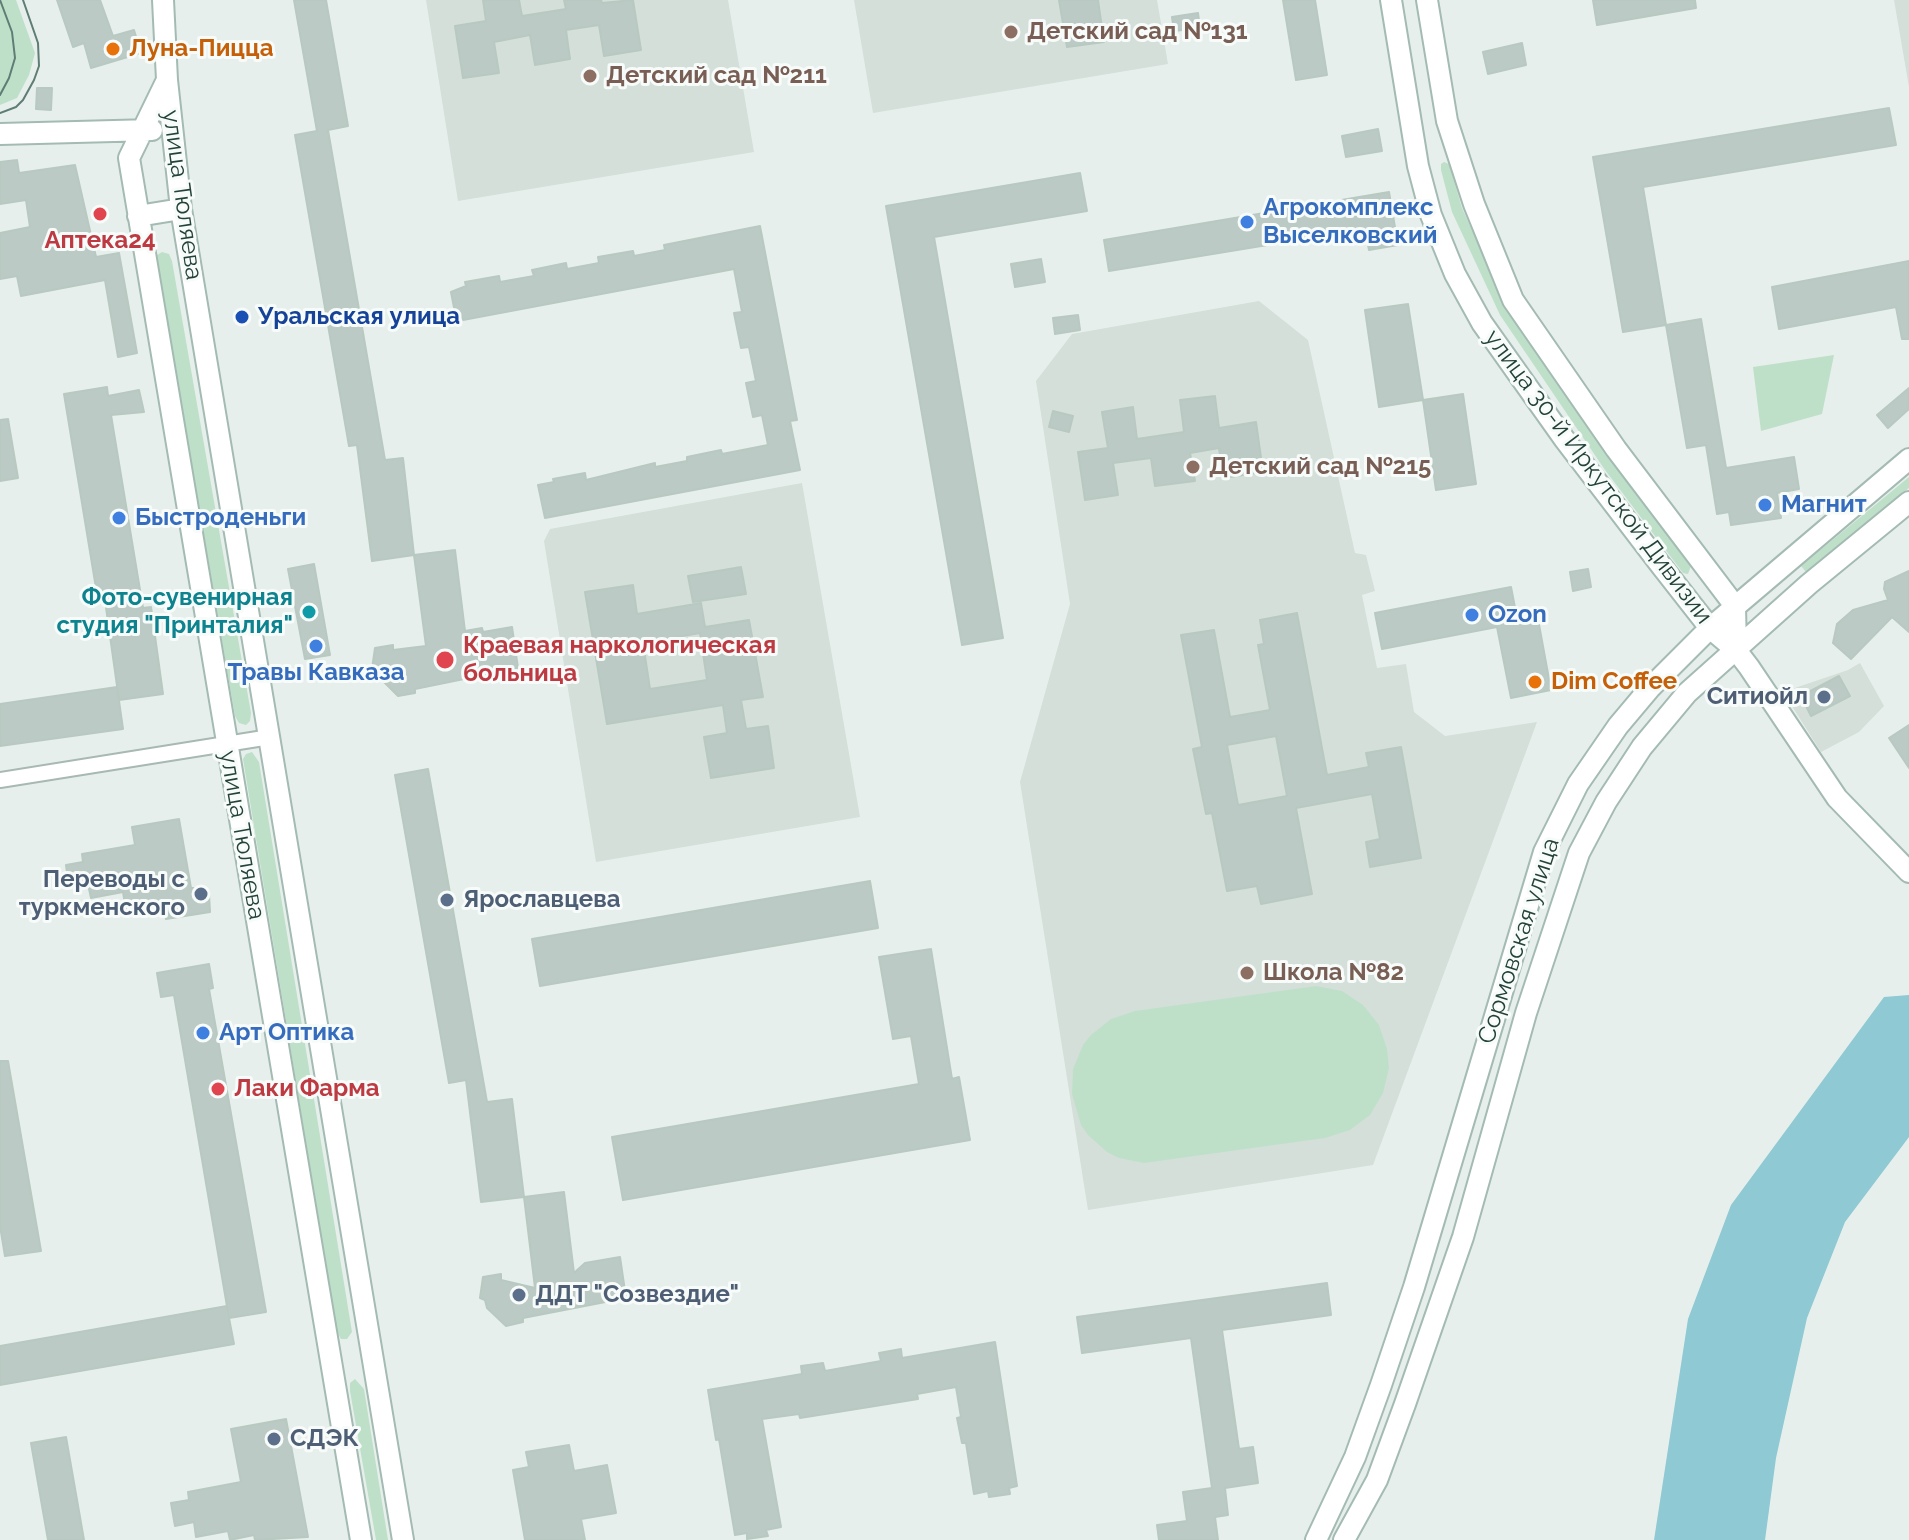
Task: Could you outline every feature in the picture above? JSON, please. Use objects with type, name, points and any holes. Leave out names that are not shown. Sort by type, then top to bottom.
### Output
[{"type":"main road","points":[[163,0],[167,80]]},
{"type":"main road","name":"улица 30-й Иркутской Дивизии","points":[[1391,0],[1418,166],[1431,215],[1455,274],[1482,323],[1565,440],[1710,628],[1736,650]]},
{"type":"main road","name":"улица 30-й Иркутской Дивизии","points":[[1427,0],[1447,121],[1474,204],[1513,300],[1616,449],[1735,606],[1736,650]]},
{"type":"main road","name":"улица Тюляева","points":[[167,80],[181,209],[403,1540]]},
{"type":"main road","name":"улица Тюляева","points":[[167,80],[129,158],[361,1540]]},
{"type":"main road","points":[[1412,128],[1447,121]]},
{"type":"main road","points":[[0,134],[172,130]]},
{"type":"main road","points":[[138,216],[181,209]]},
{"type":"main road","name":"Сормовская улица","points":[[1316,1540],[1346,1475],[1381,1385],[1414,1287],[1544,852],[1578,784],[1618,726],[1650,688],[1710,628],[1909,459]]},
{"type":"main road","name":"Сормовская улица","points":[[1344,1540],[1373,1488],[1400,1417],[1463,1237],[1526,1013],[1579,853],[1606,802],[1674,706],[1809,584],[1909,502]]},
{"type":"main road","points":[[1736,650],[1837,798],[1909,872]]},
{"type":"main road","points":[[1346,1475],[1373,1488]]},
{"type":"street","points":[[0,780],[270,737]]},
{"type":"shaded area","name":"Детский сад №211","points":[[426,0],[728,0],[754,152],[458,201]]},
{"type":"shaded area","name":"Детский сад №131","points":[[854,0],[1157,0],[1168,64],[873,113]]},
{"type":"shaded area","points":[[1894,0],[1909,0],[1909,87]]},
{"type":"shaded area","name":"Школа №82","points":[[1259,301],[1308,340],[1355,553],[1366,555],[1375,591],[1362,595],[1377,668],[1406,664],[1414,712],[1445,736],[1537,722],[1373,1165],[1088,1210],[1020,782],[1070,604],[1036,381],[1072,334]]},
{"type":"shaded area","points":[[802,483],[860,817],[596,862],[544,541],[550,529]]},
{"type":"shaded area","points":[[1860,663],[1884,706],[1859,732],[1821,752],[1783,692]]},
{"type":"green space","points":[[0,0],[16,0],[35,53],[29,75],[17,98],[0,105]]},
{"type":"green space","points":[[1444,162],[1449,164],[1462,208],[1509,312],[1609,458],[1691,566],[1688,574],[1683,573],[1605,470],[1500,315],[1452,212],[1441,170]]},
{"type":"green space","points":[[162,252],[169,254],[172,261],[251,713],[246,725],[239,723],[235,716],[157,265],[157,255]]},
{"type":"green space","points":[[1834,355],[1822,414],[1761,431],[1753,367]]},
{"type":"green space","points":[[1909,477],[1909,488],[1806,572],[1801,566]]},
{"type":"green space","points":[[252,752],[259,762],[352,1332],[347,1339],[341,1339],[337,1332],[243,759]]},
{"type":"green space","points":[[1316,986],[1342,991],[1363,1005],[1379,1025],[1387,1049],[1389,1068],[1383,1093],[1370,1115],[1350,1130],[1325,1138],[1144,1163],[1107,1152],[1081,1125],[1072,1094],[1073,1069],[1083,1045],[1111,1019],[1135,1011]]},
{"type":"green space","points":[[355,1379],[364,1389],[388,1540],[376,1540],[350,1391],[350,1383]]},
{"type":"water","points":[[1909,995],[1909,1137],[1845,1222],[1807,1318],[1776,1458],[1765,1540],[1654,1540],[1688,1319],[1731,1205],[1884,997]]},
{"type":"building","points":[[57,0],[100,0],[113,36],[134,30],[141,53],[91,68],[84,43],[73,47]]},
{"type":"building","points":[[294,0],[326,0],[348,126],[328,130],[385,460],[403,458],[414,555],[372,561],[357,445],[349,446],[295,135],[317,131]]},
{"type":"building","points":[[483,0],[519,0],[522,16],[566,9],[564,0],[601,0],[602,3],[633,0],[641,50],[604,56],[599,25],[566,30],[570,59],[535,65],[530,35],[494,42],[499,73],[463,78],[455,26],[486,21]]},
{"type":"building","points":[[1059,0],[1098,0],[1104,42],[1067,47]]},
{"type":"building","points":[[1283,0],[1315,0],[1327,75],[1296,80]]},
{"type":"building","points":[[1593,0],[1695,0],[1696,8],[1597,25]]},
{"type":"building","points":[[1198,13],[1200,28],[1174,31],[1172,17]]},
{"type":"building","points":[[1522,43],[1526,65],[1488,74],[1483,52]]},
{"type":"building","points":[[37,88],[52,88],[51,110],[36,109]]},
{"type":"building","points":[[1889,108],[1896,145],[1643,187],[1666,325],[1623,332],[1593,157]]},
{"type":"building","points":[[1378,129],[1382,151],[1346,157],[1342,136]]},
{"type":"building","points":[[17,160],[19,173],[75,165],[96,257],[119,253],[137,353],[118,357],[105,280],[21,296],[17,276],[0,279],[0,233],[30,227],[26,200],[0,204],[0,162]]},
{"type":"building","points":[[1080,173],[1087,211],[934,237],[1003,638],[962,645],[886,206]]},
{"type":"building","points":[[1389,192],[1398,245],[1369,250],[1365,229],[1109,271],[1104,240]]},
{"type":"building","points":[[760,226],[797,420],[790,421],[800,470],[545,518],[538,485],[554,482],[553,479],[585,473],[586,480],[655,463],[655,467],[687,461],[687,457],[721,450],[722,454],[768,445],[762,415],[753,417],[746,383],[756,381],[749,347],[741,348],[734,313],[742,312],[734,269],[463,320],[462,317],[456,318],[451,292],[466,286],[465,282],[499,276],[500,282],[534,276],[532,270],[566,263],[567,269],[599,263],[598,257],[633,251],[634,256],[665,250],[664,245]]},
{"type":"building","points":[[1041,259],[1045,282],[1015,287],[1011,264]]},
{"type":"building","points":[[1909,261],[1909,339],[1902,339],[1896,307],[1779,329],[1772,287]]},
{"type":"building","points":[[1408,304],[1423,400],[1379,407],[1365,310]]},
{"type":"building","points":[[1078,315],[1080,330],[1055,334],[1053,318]]},
{"type":"building","points":[[1701,319],[1726,468],[1794,457],[1799,489],[1777,493],[1781,518],[1731,525],[1729,512],[1717,514],[1706,445],[1687,448],[1666,325]]},
{"type":"building","points":[[107,387],[108,396],[139,390],[144,412],[111,415],[143,608],[151,607],[163,694],[119,700],[104,593],[97,594],[64,394]]},
{"type":"building","points":[[1909,388],[1909,409],[1888,428],[1877,415]]},
{"type":"building","points":[[1463,394],[1476,484],[1436,490],[1423,400]]},
{"type":"building","points":[[1215,396],[1219,428],[1256,422],[1263,472],[1223,478],[1219,448],[1190,453],[1195,481],[1155,486],[1151,458],[1113,463],[1118,495],[1085,500],[1078,452],[1108,448],[1102,412],[1133,407],[1137,439],[1184,432],[1180,400]]},
{"type":"building","points":[[1053,411],[1073,416],[1069,432],[1049,427]]},
{"type":"building","points":[[8,419],[18,478],[0,481],[0,420]]},
{"type":"building","points":[[455,550],[465,631],[482,628],[483,632],[512,627],[518,668],[415,689],[415,693],[398,696],[372,669],[375,648],[393,645],[393,650],[426,646],[414,555]]},
{"type":"building","name":"Фото-сувенирная студия \"Принталия\"","points":[[314,564],[330,655],[305,659],[288,569]]},
{"type":"building","points":[[741,567],[746,594],[693,602],[688,576]]},
{"type":"building","points":[[1588,569],[1591,587],[1573,591],[1570,572]]},
{"type":"building","points":[[1909,571],[1909,632],[1892,617],[1851,659],[1833,643],[1837,624],[1853,610],[1888,600],[1885,582]]},
{"type":"building","points":[[633,585],[637,614],[701,603],[705,627],[749,620],[763,697],[741,700],[746,729],[768,726],[774,768],[711,778],[704,737],[727,733],[723,705],[607,724],[585,592]],"holes":[[[700,633],[707,680],[650,689],[643,643]]]},
{"type":"building","points":[[1511,587],[1518,623],[1538,619],[1551,690],[1511,698],[1497,627],[1382,649],[1375,613]]},
{"type":"building","points":[[1297,613],[1327,775],[1369,767],[1366,753],[1401,747],[1421,858],[1370,867],[1366,842],[1380,839],[1372,794],[1296,808],[1312,894],[1261,904],[1257,886],[1227,891],[1212,813],[1206,814],[1193,749],[1202,747],[1181,635],[1214,630],[1230,717],[1270,710],[1258,645],[1264,644],[1260,620]],"holes":[[[1276,736],[1287,796],[1238,805],[1227,745]]]},
{"type":"building","points":[[1839,676],[1850,696],[1811,716],[1801,696]]},
{"type":"building","points":[[117,687],[123,729],[0,746],[0,704]]},
{"type":"building","points":[[1909,725],[1909,768],[1889,738]]},
{"type":"building","points":[[428,769],[487,1102],[512,1099],[524,1197],[481,1202],[466,1080],[449,1083],[395,775]]},
{"type":"building","points":[[179,819],[191,888],[201,888],[209,894],[210,912],[166,919],[164,905],[126,911],[123,892],[91,898],[88,884],[69,887],[66,865],[83,862],[82,854],[135,845],[132,827]]},
{"type":"building","points":[[870,881],[878,928],[540,986],[532,939]]},
{"type":"building","points":[[931,949],[952,1079],[959,1077],[970,1140],[623,1200],[612,1137],[919,1084],[911,1036],[893,1039],[879,957]]},
{"type":"building","points":[[209,964],[213,988],[209,989],[266,1312],[229,1318],[234,1344],[0,1385],[0,1346],[227,1306],[174,995],[161,997],[157,973]]},
{"type":"building","points":[[0,1061],[8,1061],[41,1251],[5,1256],[0,1226]]},
{"type":"building","points":[[564,1192],[574,1273],[585,1263],[620,1257],[626,1298],[523,1318],[523,1322],[506,1326],[480,1298],[483,1277],[501,1274],[501,1280],[535,1288],[524,1197]]},
{"type":"building","points":[[1327,1283],[1331,1315],[1222,1330],[1239,1449],[1253,1447],[1258,1483],[1225,1488],[1228,1515],[1215,1517],[1218,1540],[1159,1540],[1157,1525],[1187,1521],[1183,1492],[1212,1488],[1191,1338],[1082,1353],[1077,1317]]},
{"type":"building","points":[[995,1342],[1017,1486],[1009,1488],[1010,1494],[989,1497],[988,1491],[974,1494],[966,1443],[962,1443],[957,1418],[961,1417],[956,1387],[917,1394],[918,1399],[800,1418],[799,1414],[762,1419],[781,1527],[766,1530],[768,1536],[747,1539],[747,1533],[735,1535],[708,1390],[802,1374],[801,1366],[823,1363],[825,1371],[881,1361],[879,1353],[901,1349],[902,1358]]},
{"type":"building","points":[[286,1419],[308,1537],[255,1540],[254,1535],[230,1540],[228,1531],[196,1537],[194,1522],[175,1526],[171,1503],[189,1500],[188,1492],[241,1482],[231,1429]]},
{"type":"building","points":[[66,1437],[84,1540],[48,1540],[31,1443]]},
{"type":"building","points":[[569,1445],[574,1471],[607,1465],[616,1513],[581,1519],[585,1540],[525,1540],[513,1470],[529,1467],[526,1452]]},
{"type":"tram line","points":[[0,0],[12,32],[15,58],[0,95]]},
{"type":"tram line","points":[[0,113],[16,107],[23,100],[39,66],[38,43],[23,0]]},
{"type":"place","name":"Детский сад №131","points":[[1011,32]]},
{"type":"place","name":"Луна-Пицца","points":[[113,49]]},
{"type":"place","name":"Детский сад №211","points":[[590,76]]},
{"type":"place","name":"Аптека24","points":[[100,214]]},
{"type":"place","name":"Агрокомплекс Выселковский","points":[[1247,222]]},
{"type":"place","name":"Уральская улица","points":[[242,317]]},
{"type":"place","name":"Детский сад №215","points":[[1193,467]]},
{"type":"place","name":"Магнит","points":[[1765,505]]},
{"type":"place","name":"Быстроденьги","points":[[119,518]]},
{"type":"place","name":"Фото-сувенирная студия \"Принталия\"","points":[[309,612]]},
{"type":"place","name":"Ozon","points":[[1472,615]]},
{"type":"place","name":"Травы Кавказа","points":[[316,646]]},
{"type":"place","name":"Краевая наркологическая больница","points":[[445,660]]},
{"type":"place","name":"Dim Coffee","points":[[1535,682]]},
{"type":"place","name":"Ситиойл","points":[[1824,697]]},
{"type":"place","name":"Переводы с туркменского","points":[[201,894]]},
{"type":"place","name":"Ярославцева","points":[[447,900]]},
{"type":"place","name":"Школа №82","points":[[1247,973]]},
{"type":"place","name":"Арт Оптика","points":[[203,1033]]},
{"type":"place","name":"Лаки Фарма","points":[[218,1089]]},
{"type":"place","name":"ДДТ \"Созвездие\"","points":[[519,1295]]},
{"type":"place","name":"СДЭК","points":[[274,1439]]}]
